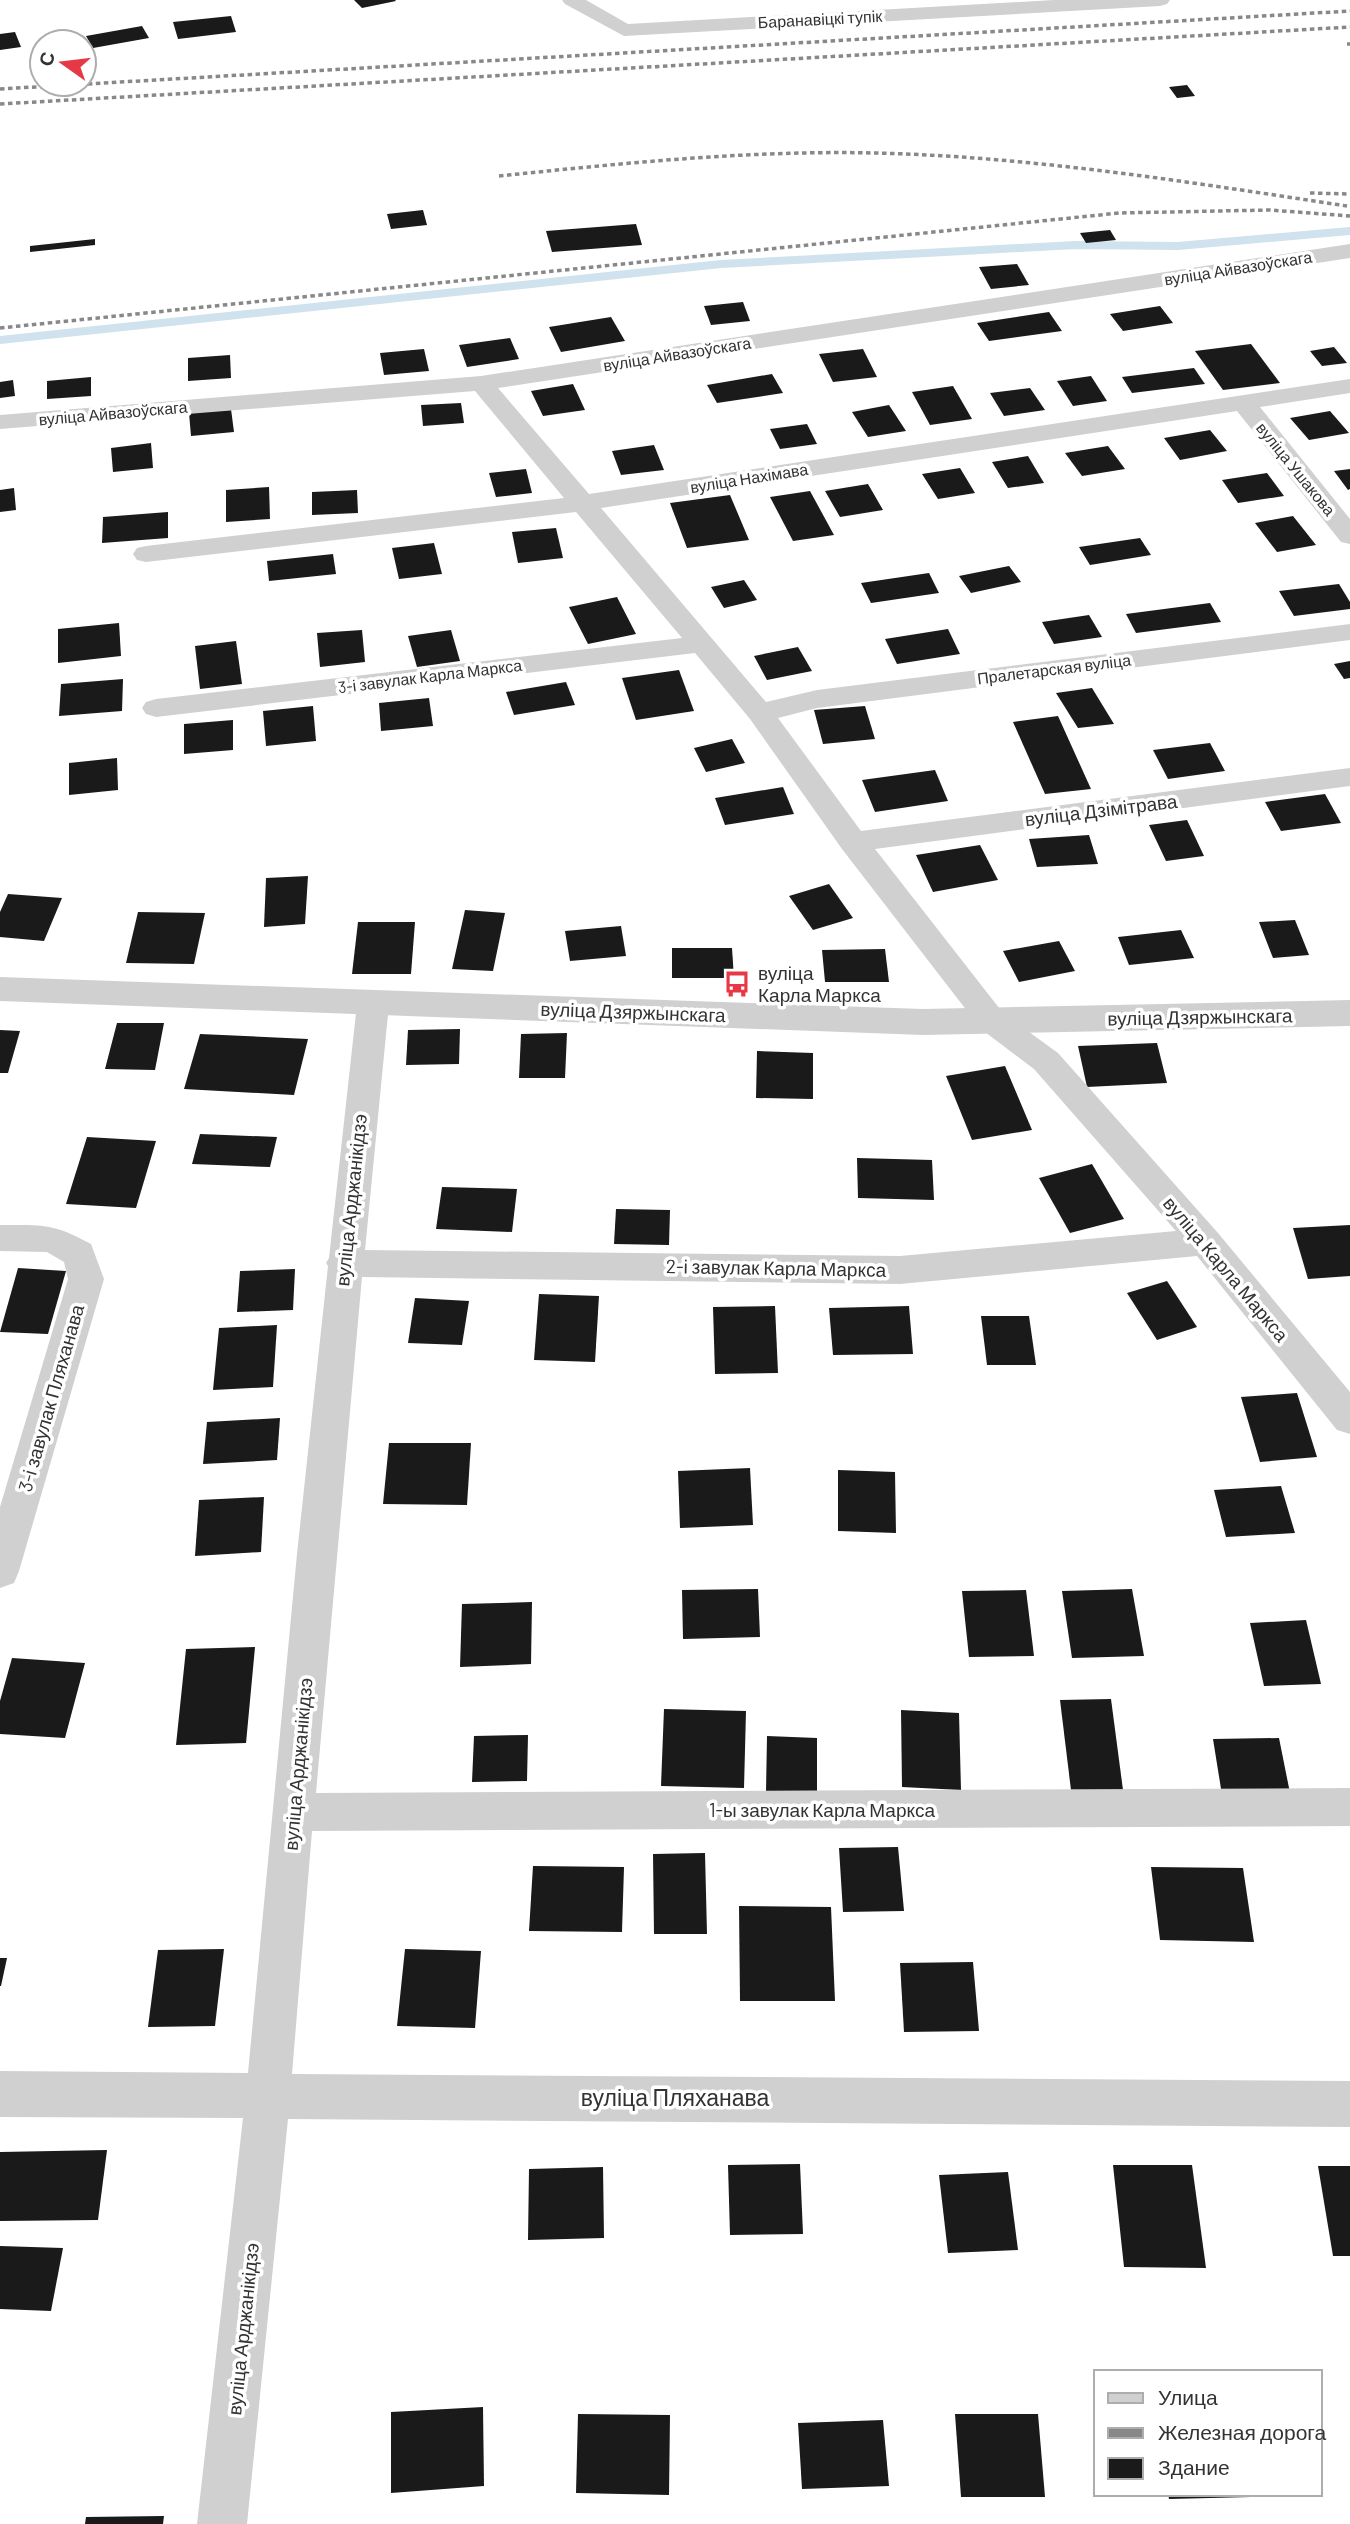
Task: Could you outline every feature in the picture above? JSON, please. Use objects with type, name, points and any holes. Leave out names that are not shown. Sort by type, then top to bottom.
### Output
[{"type":"street","name":"Баранавіцкі тупік","points":[[572,0],[624,30],[1160,0]]},
{"type":"street","name":"вуліца Айвазоўскага","points":[[0,422],[481,383],[1350,251]]},
{"type":"street","name":"вуліца Карла Маркса","points":[[481,383],[760,713],[853,842],[992,1021],[1046,1061],[1206,1242],[1350,1419]]},
{"type":"street","name":"вуліца Нахімава","points":[[146,554],[584,503],[1350,386]]},
{"type":"street","name":"вуліца Ушакова","points":[[1242,401],[1340,511],[1350,536]]},
{"type":"street","name":"Пралетарская вуліца","points":[[760,713],[817,699],[1350,632]]},
{"type":"street","name":"3-і завулак Карла Маркса","points":[[156,708],[703,644]]},
{"type":"street","name":"вуліца Дзімітрава","points":[[853,842],[1350,778]]},
{"type":"street","name":"вуліца Дзяржынскага","points":[[0,989],[909,1021],[1350,1013]]},
{"type":"street","name":"вуліца Арджанікідзэ","points":[[222,2524],[268,2095],[344,1263],[373,1004]]},
{"type":"street","name":"3-і завулак Пляханава","points":[[0,1238],[53,1239],[79,1254],[86,1279],[0,1571]]},
{"type":"street","name":"2-і завулак Карла Маркса","points":[[344,1263],[900,1270],[1206,1242]]},
{"type":"street","name":"1-ы завулак Карла Маркса","points":[[294,1812],[1350,1807]]},
{"type":"street","name":"вуліца Пляханава","points":[[0,2094],[1350,2104]]},
{"type":"building","points":[[354,0],[395,0],[396,1],[362,8]]},
{"type":"building","points":[[231,16],[236,32],[178,39],[173,22]]},
{"type":"building","points":[[142,26],[149,38],[98,47],[98,34]]},
{"type":"building","points":[[15,32],[21,47],[0,50],[0,34]]},
{"type":"building","points":[[1187,85],[1195,96],[1177,98],[1169,87]]},
{"type":"building","points":[[423,210],[427,225],[391,229],[387,214]]},
{"type":"building","points":[[636,224],[642,245],[552,252],[546,231]]},
{"type":"building","points":[[1110,230],[1116,240],[1086,243],[1080,233]]},
{"type":"building","points":[[95,239],[95,245],[30,252],[30,246]]},
{"type":"building","points":[[1017,264],[1029,285],[991,289],[979,267]]},
{"type":"building","points":[[743,302],[750,321],[711,325],[704,306]]},
{"type":"building","points":[[1160,306],[1173,323],[1123,331],[1110,314]]},
{"type":"building","points":[[1049,312],[1062,331],[989,341],[977,323]]},
{"type":"building","points":[[611,317],[625,341],[561,352],[549,327]]},
{"type":"building","points":[[510,338],[519,359],[467,367],[459,345]]},
{"type":"building","points":[[1251,344],[1280,383],[1223,390],[1195,351]]},
{"type":"building","points":[[1334,347],[1347,363],[1322,366],[1310,351]]},
{"type":"building","points":[[424,349],[429,371],[384,375],[380,353]]},
{"type":"building","points":[[863,349],[877,377],[833,382],[819,354]]},
{"type":"building","points":[[230,355],[231,378],[188,381],[188,358]]},
{"type":"building","points":[[1194,368],[1205,384],[1132,393],[1122,377]]},
{"type":"building","points":[[772,374],[783,393],[717,403],[707,385]]},
{"type":"building","points":[[1091,376],[1107,401],[1073,406],[1057,381]]},
{"type":"building","points":[[91,377],[91,396],[47,399],[47,381]]},
{"type":"building","points":[[13,380],[15,396],[0,398],[0,382]]},
{"type":"building","points":[[573,384],[585,410],[543,416],[531,391]]},
{"type":"building","points":[[953,386],[972,419],[930,425],[912,392]]},
{"type":"building","points":[[1030,388],[1045,410],[1004,416],[990,393]]},
{"type":"building","points":[[461,403],[464,423],[423,426],[421,405]]},
{"type":"building","points":[[889,405],[906,431],[868,437],[852,412]]},
{"type":"building","points":[[231,409],[234,432],[191,436],[189,413]]},
{"type":"building","points":[[1330,411],[1349,433],[1309,440],[1290,418]]},
{"type":"building","points":[[807,424],[817,444],[780,449],[770,429]]},
{"type":"building","points":[[1210,430],[1227,451],[1180,460],[1164,438]]},
{"type":"building","points":[[151,443],[153,468],[113,472],[111,448]]},
{"type":"building","points":[[654,445],[664,470],[621,475],[612,451]]},
{"type":"building","points":[[1108,446],[1125,469],[1082,476],[1065,453]]},
{"type":"building","points":[[1028,456],[1044,483],[1008,488],[992,462]]},
{"type":"building","points":[[960,468],[975,493],[938,499],[922,474]]},
{"type":"building","points":[[526,469],[532,493],[496,497],[489,473]]},
{"type":"building","points":[[1350,469],[1350,489],[1348,490],[1334,471]]},
{"type":"building","points":[[1267,473],[1284,496],[1238,503],[1222,480]]},
{"type":"building","points":[[868,484],[883,510],[840,517],[825,491]]},
{"type":"building","points":[[269,487],[270,519],[226,522],[226,490]]},
{"type":"building","points":[[14,488],[16,510],[0,512],[0,490]]},
{"type":"building","points":[[357,490],[358,513],[312,515],[312,492]]},
{"type":"building","points":[[810,491],[834,535],[793,541],[770,497]]},
{"type":"building","points":[[730,495],[749,540],[687,548],[670,503]]},
{"type":"building","points":[[168,512],[168,538],[102,543],[103,517]]},
{"type":"building","points":[[1293,516],[1316,545],[1277,552],[1255,523]]},
{"type":"building","points":[[556,528],[563,558],[518,563],[512,532]]},
{"type":"building","points":[[1140,538],[1151,555],[1090,565],[1079,547]]},
{"type":"building","points":[[434,543],[442,574],[399,579],[392,548]]},
{"type":"building","points":[[333,554],[336,574],[269,581],[267,561]]},
{"type":"building","points":[[1009,566],[1021,582],[971,593],[959,576]]},
{"type":"building","points":[[929,573],[939,593],[871,603],[861,583]]},
{"type":"building","points":[[744,580],[757,600],[724,608],[711,587]]},
{"type":"building","points":[[1339,584],[1350,602],[1350,609],[1294,616],[1279,591]]},
{"type":"building","points":[[617,597],[636,634],[588,644],[569,607]]},
{"type":"building","points":[[1210,603],[1221,622],[1136,633],[1126,614]]},
{"type":"building","points":[[1089,615],[1102,637],[1054,644],[1042,622]]},
{"type":"building","points":[[119,623],[121,656],[58,663],[58,629]]},
{"type":"building","points":[[948,629],[960,654],[897,664],[885,639]]},
{"type":"building","points":[[362,630],[365,662],[320,667],[317,633]]},
{"type":"building","points":[[451,630],[460,661],[417,667],[408,636]]},
{"type":"building","points":[[236,641],[242,684],[200,689],[195,646]]},
{"type":"building","points":[[798,647],[812,671],[767,680],[754,656]]},
{"type":"building","points":[[1350,661],[1350,678],[1344,679],[1334,664]]},
{"type":"building","points":[[679,670],[694,711],[636,720],[622,678]]},
{"type":"building","points":[[123,679],[122,711],[59,716],[61,684]]},
{"type":"building","points":[[566,682],[575,705],[514,715],[506,692]]},
{"type":"building","points":[[1092,688],[1114,724],[1078,728],[1056,693]]},
{"type":"building","points":[[429,698],[433,726],[381,731],[379,703]]},
{"type":"building","points":[[313,706],[316,741],[266,746],[263,711]]},
{"type":"building","points":[[865,706],[875,739],[823,744],[814,710]]},
{"type":"building","points":[[1058,716],[1091,789],[1045,794],[1013,722]]},
{"type":"building","points":[[233,720],[233,750],[184,754],[184,724]]},
{"type":"building","points":[[732,739],[745,763],[706,772],[694,748]]},
{"type":"building","points":[[1210,743],[1225,771],[1168,779],[1153,750]]},
{"type":"building","points":[[117,758],[118,790],[69,795],[69,763]]},
{"type":"building","points":[[935,770],[948,801],[875,812],[862,780]]},
{"type":"building","points":[[783,787],[794,814],[725,825],[715,798]]},
{"type":"building","points":[[1325,794],[1341,823],[1281,831],[1265,802]]},
{"type":"building","points":[[1187,820],[1204,856],[1166,861],[1149,825]]},
{"type":"building","points":[[1089,835],[1098,864],[1037,867],[1029,839]]},
{"type":"building","points":[[980,845],[998,880],[933,892],[916,855]]},
{"type":"building","points":[[308,876],[305,924],[264,927],[266,878]]},
{"type":"building","points":[[829,884],[853,918],[813,930],[789,896]]},
{"type":"building","points":[[8,894],[62,898],[44,941],[0,937],[0,912]]},
{"type":"building","points":[[465,910],[505,913],[493,971],[452,969]]},
{"type":"building","points":[[138,912],[205,913],[194,964],[126,963]]},
{"type":"building","points":[[1295,920],[1309,955],[1273,958],[1259,922]]},
{"type":"building","points":[[358,922],[415,922],[411,974],[352,974]]},
{"type":"building","points":[[621,926],[626,956],[570,961],[565,931]]},
{"type":"building","points":[[1181,930],[1194,958],[1129,965],[1118,937]]},
{"type":"building","points":[[1059,941],[1075,971],[1019,982],[1003,951]]},
{"type":"building","points":[[672,948],[732,948],[734,978],[672,978]]},
{"type":"building","points":[[885,949],[889,982],[825,982],[822,950]]},
{"type":"building","points":[[117,1023],[164,1023],[155,1070],[105,1069]]},
{"type":"building","points":[[460,1029],[459,1064],[406,1065],[408,1030]]},
{"type":"building","points":[[0,1030],[20,1031],[8,1073],[0,1073]]},
{"type":"building","points":[[567,1033],[565,1078],[519,1078],[521,1034]]},
{"type":"building","points":[[200,1034],[308,1039],[294,1095],[184,1089]]},
{"type":"building","points":[[1157,1043],[1167,1083],[1087,1087],[1078,1046]]},
{"type":"building","points":[[757,1051],[813,1053],[813,1099],[756,1098]]},
{"type":"building","points":[[1005,1066],[1032,1130],[972,1140],[946,1076]]},
{"type":"building","points":[[200,1134],[277,1137],[270,1167],[192,1164]]},
{"type":"building","points":[[87,1137],[156,1141],[136,1208],[66,1204]]},
{"type":"building","points":[[857,1158],[932,1160],[934,1200],[858,1198]]},
{"type":"building","points":[[1092,1164],[1124,1219],[1070,1233],[1039,1178]]},
{"type":"building","points":[[442,1187],[517,1189],[512,1232],[436,1229]]},
{"type":"building","points":[[616,1209],[670,1210],[669,1245],[614,1244]]},
{"type":"building","points":[[1350,1225],[1350,1276],[1308,1279],[1293,1228]]},
{"type":"building","points":[[18,1268],[66,1271],[48,1334],[0,1332]]},
{"type":"building","points":[[295,1269],[293,1310],[237,1312],[240,1271]]},
{"type":"building","points":[[1167,1281],[1197,1327],[1157,1340],[1127,1293]]},
{"type":"building","points":[[539,1294],[599,1296],[595,1362],[534,1360]]},
{"type":"building","points":[[415,1298],[469,1301],[462,1345],[408,1343]]},
{"type":"building","points":[[775,1306],[778,1373],[715,1374],[713,1307]]},
{"type":"building","points":[[909,1306],[913,1354],[833,1355],[829,1308]]},
{"type":"building","points":[[981,1316],[1029,1316],[1036,1365],[987,1365]]},
{"type":"building","points":[[277,1325],[273,1387],[213,1390],[219,1328]]},
{"type":"building","points":[[1297,1393],[1317,1457],[1260,1462],[1241,1397]]},
{"type":"building","points":[[280,1418],[277,1460],[203,1464],[207,1422]]},
{"type":"building","points":[[389,1443],[471,1443],[467,1505],[383,1504]]},
{"type":"building","points":[[750,1468],[753,1525],[680,1528],[678,1471]]},
{"type":"building","points":[[838,1470],[895,1472],[896,1533],[838,1531]]},
{"type":"building","points":[[1281,1486],[1295,1533],[1226,1537],[1214,1490]]},
{"type":"building","points":[[264,1497],[261,1552],[195,1556],[199,1500]]},
{"type":"building","points":[[758,1589],[760,1637],[683,1639],[682,1590]]},
{"type":"building","points":[[1132,1589],[1144,1656],[1072,1658],[1062,1591]]},
{"type":"building","points":[[1026,1590],[1034,1656],[969,1657],[962,1591]]},
{"type":"building","points":[[532,1602],[531,1664],[460,1667],[462,1604]]},
{"type":"building","points":[[1306,1620],[1321,1684],[1264,1686],[1250,1623]]},
{"type":"building","points":[[255,1647],[246,1743],[176,1745],[186,1649]]},
{"type":"building","points":[[12,1658],[85,1663],[65,1738],[0,1734],[0,1701]]},
{"type":"building","points":[[1111,1699],[1123,1790],[1071,1790],[1060,1700]]},
{"type":"building","points":[[664,1709],[746,1711],[744,1788],[661,1786]]},
{"type":"building","points":[[901,1710],[959,1713],[961,1790],[902,1787]]},
{"type":"building","points":[[528,1735],[527,1781],[472,1782],[474,1736]]},
{"type":"building","points":[[767,1736],[817,1738],[817,1795],[766,1792]]},
{"type":"building","points":[[1279,1738],[1290,1793],[1222,1795],[1213,1739]]},
{"type":"building","points":[[898,1847],[904,1911],[843,1912],[839,1848]]},
{"type":"building","points":[[705,1853],[707,1934],[654,1934],[653,1854]]},
{"type":"building","points":[[533,1866],[624,1867],[622,1932],[529,1931]]},
{"type":"building","points":[[1151,1867],[1243,1868],[1254,1942],[1160,1940]]},
{"type":"building","points":[[739,1906],[831,1907],[835,2001],[740,2001]]},
{"type":"building","points":[[224,1949],[215,2026],[148,2027],[158,1950]]},
{"type":"building","points":[[405,1949],[481,1951],[475,2028],[397,2026]]},
{"type":"building","points":[[0,1958],[7,1958],[1,1986],[0,1986]]},
{"type":"building","points":[[973,1962],[979,2031],[904,2032],[900,1963]]},
{"type":"building","points":[[107,2150],[98,2220],[0,2221],[0,2152]]},
{"type":"building","points":[[800,2164],[803,2234],[730,2235],[728,2165]]},
{"type":"building","points":[[1113,2165],[1192,2165],[1206,2268],[1124,2267]]},
{"type":"building","points":[[1318,2166],[1350,2166],[1350,2256],[1333,2256]]},
{"type":"building","points":[[603,2167],[604,2238],[528,2240],[529,2169]]},
{"type":"building","points":[[1008,2172],[1018,2250],[948,2253],[939,2175]]},
{"type":"building","points":[[0,2246],[63,2248],[51,2311],[0,2309]]},
{"type":"building","points":[[483,2407],[484,2486],[391,2493],[391,2412]]},
{"type":"building","points":[[578,2414],[670,2415],[669,2495],[576,2493]]},
{"type":"building","points":[[955,2414],[1038,2414],[1045,2497],[961,2497]]},
{"type":"building","points":[[883,2420],[889,2486],[802,2489],[798,2423]]},
{"type":"building","points":[[1168,2496],[1251,2496],[1251,2497],[1169,2499]]},
{"type":"building","points":[[164,2516],[163,2524],[85,2524],[86,2517]]},
{"type":"waterway","points":[[0,340],[721,264],[1076,245],[1178,246],[1350,231]]},
{"type":"railway","points":[[0,89],[1350,11]]},
{"type":"railway","points":[[0,104],[1350,27]]},
{"type":"railway","points":[[499,176],[651,161],[753,155],[906,154],[1072,167],[1347,206]]},
{"type":"railway","points":[[1310,193],[1350,194]]},
{"type":"railway","points":[[0,328],[1119,213],[1270,210],[1350,216]]},
{"type":"place","name":"вуліца Карла Маркса","points":[[737,984]]}]
